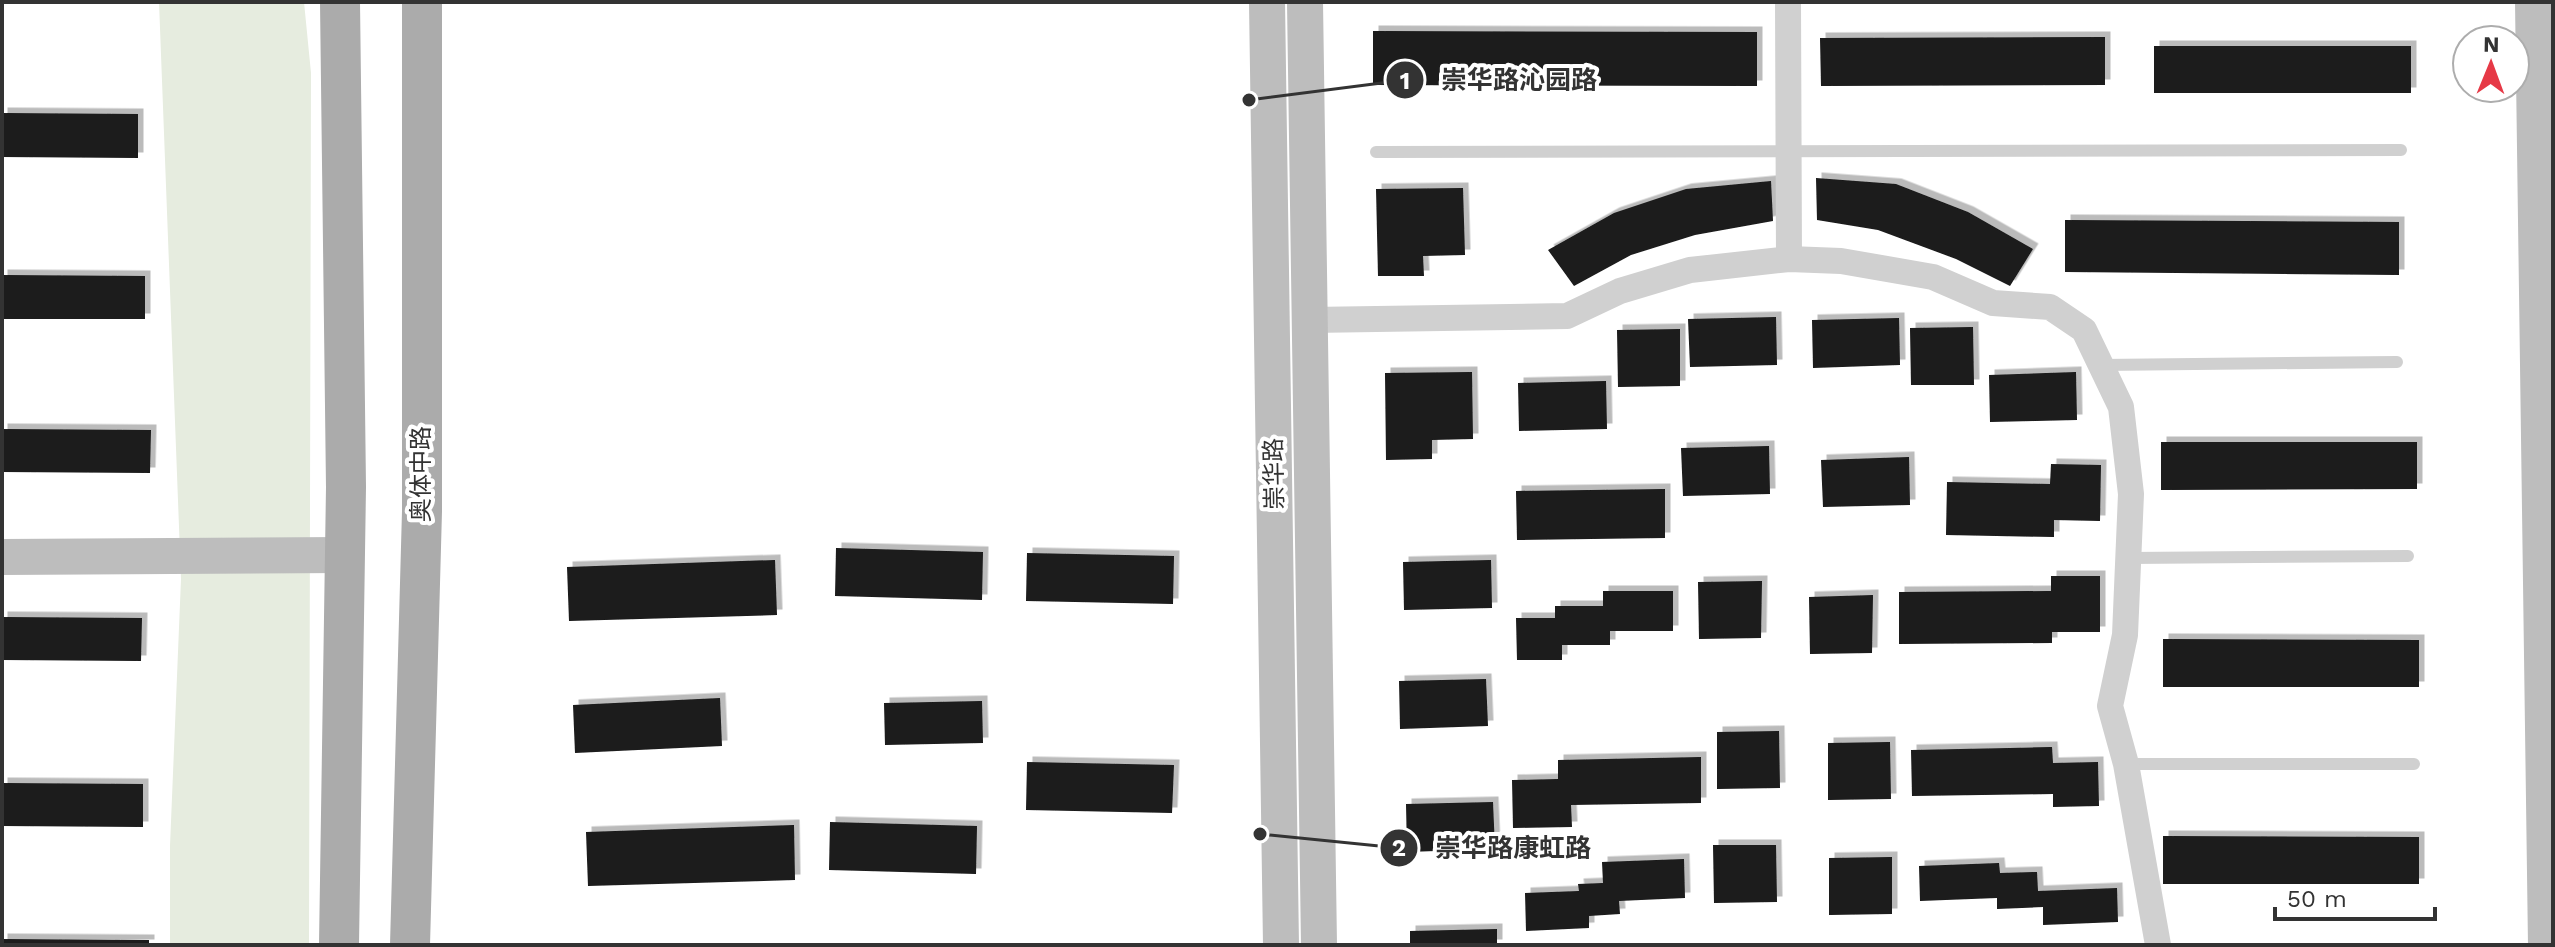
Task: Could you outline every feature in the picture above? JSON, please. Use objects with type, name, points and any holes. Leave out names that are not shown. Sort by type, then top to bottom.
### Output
[{"type":"main road","points":[[339,945],[345,555],[340,2]]},
{"type":"main road","name":"奥体中路","points":[[410,945],[422,511],[422,2]]},
{"type":"main road","name":"崇华路","points":[[1267,2],[1281,945]]},
{"type":"main road","name":"崇华路","points":[[1305,2],[1319,945]]},
{"type":"main road","points":[[2533,2],[2546,945]]},
{"type":"main road","points":[[2,557],[345,555]]},
{"type":"street","points":[[1788,2],[1789,259]]},
{"type":"street","points":[[1310,320],[1567,316],[1620,291],[1690,270],[1789,259],[1841,261],[1933,277],[1993,303],[2050,307],[2084,330],[2121,407],[2131,494],[2129,558],[2125,635],[2110,706],[2126,764],[2158,945]]},
{"type":"lane","points":[[1376,152],[2401,150]]},
{"type":"lane","points":[[2101,365],[2397,362]]},
{"type":"lane","points":[[2129,558],[2408,556]]},
{"type":"lane","points":[[2126,764],[2414,764]]},
{"type":"shaded area","points":[[159,2],[304,2],[311,73],[309,945],[170,945],[170,846],[181,579]]},
{"type":"building","points":[[1373,31],[1757,32],[1757,86],[1373,85]]},
{"type":"building","points":[[2105,37],[2105,85],[1821,86],[1820,38]]},
{"type":"building","points":[[2154,46],[2411,46],[2411,93],[2154,93]]},
{"type":"building","points":[[2,113],[138,114],[138,158],[2,157]]},
{"type":"building","points":[[1816,178],[1896,184],[1968,212],[2033,249],[2010,286],[1956,259],[1878,230],[1817,220]]},
{"type":"building","points":[[1771,181],[1773,221],[1695,235],[1631,255],[1574,286],[1548,250],[1614,213],[1686,189]]},
{"type":"building","points":[[1463,188],[1465,255],[1423,256],[1424,276],[1378,276],[1376,189]]},
{"type":"building","points":[[2065,220],[2399,222],[2399,275],[2065,272]]},
{"type":"building","points":[[2,275],[145,276],[145,319],[2,319]]},
{"type":"building","points":[[1776,317],[1777,365],[1690,367],[1688,319]]},
{"type":"building","points":[[1899,318],[1900,365],[1813,368],[1812,320]]},
{"type":"building","points":[[1973,327],[1974,385],[1911,385],[1910,328]]},
{"type":"building","points":[[1680,329],[1680,386],[1618,387],[1617,330]]},
{"type":"building","points":[[1472,372],[1473,439],[1432,440],[1432,459],[1386,460],[1385,373]]},
{"type":"building","points":[[2076,372],[2077,420],[1990,422],[1989,375]]},
{"type":"building","points":[[1606,381],[1607,429],[1519,431],[1518,383]]},
{"type":"building","points":[[2,429],[151,430],[150,473],[2,472]]},
{"type":"building","points":[[2161,442],[2417,442],[2417,489],[2161,490]]},
{"type":"building","points":[[1769,446],[1770,494],[1683,496],[1681,448]]},
{"type":"building","points":[[1909,457],[1910,505],[1823,507],[1821,460]]},
{"type":"building","points":[[2051,464],[2101,465],[2100,521],[2054,520],[2054,537],[1946,535],[1947,482],[2050,484]]},
{"type":"building","points":[[1665,489],[1665,538],[1517,540],[1516,491]]},
{"type":"building","points":[[836,548],[983,552],[982,600],[835,596]]},
{"type":"building","points":[[1027,553],[1174,556],[1173,604],[1026,601]]},
{"type":"building","points":[[775,560],[777,615],[569,621],[567,567]]},
{"type":"building","points":[[1491,560],[1492,608],[1404,610],[1403,562]]},
{"type":"building","points":[[2051,576],[2100,576],[2100,632],[2052,632],[2052,643],[1899,644],[1899,592],[2051,591]]},
{"type":"building","points":[[1762,581],[1761,638],[1699,639],[1698,582]]},
{"type":"building","points":[[1603,591],[1673,591],[1673,631],[1610,631],[1610,645],[1562,645],[1562,660],[1517,660],[1516,618],[1555,618],[1555,606],[1603,606]]},
{"type":"building","points":[[1873,595],[1872,653],[1810,654],[1809,597]]},
{"type":"building","points":[[2,617],[142,618],[141,661],[2,660]]},
{"type":"building","points":[[2163,639],[2419,640],[2419,687],[2163,687]]},
{"type":"building","points":[[1486,679],[1488,726],[1400,729],[1399,681]]},
{"type":"building","points":[[720,698],[722,746],[575,753],[573,705]]},
{"type":"building","points":[[982,701],[983,743],[885,745],[884,703]]},
{"type":"building","points":[[1779,731],[1780,788],[1717,789],[1717,732]]},
{"type":"building","points":[[1890,742],[1891,799],[1828,800],[1828,743]]},
{"type":"building","points":[[2052,747],[2053,763],[2098,762],[2099,806],[2053,807],[2053,794],[1912,796],[1911,750]]},
{"type":"building","points":[[1701,757],[1701,803],[1571,805],[1572,827],[1513,828],[1512,780],[1558,779],[1558,760]]},
{"type":"building","points":[[1027,762],[1174,765],[1172,813],[1026,810]]},
{"type":"building","points":[[2,783],[143,784],[143,827],[2,826]]},
{"type":"building","points":[[1493,802],[1495,849],[1407,852],[1406,804]]},
{"type":"building","points":[[830,822],[977,826],[976,874],[829,870]]},
{"type":"building","points":[[794,825],[795,880],[588,886],[586,832]]},
{"type":"building","points":[[2163,836],[2419,837],[2419,884],[2163,884]]},
{"type":"building","points":[[1713,845],[1776,845],[1777,902],[1714,903]]},
{"type":"building","points":[[1892,857],[1892,914],[1829,915],[1829,858]]},
{"type":"building","points":[[1684,859],[1685,898],[1619,901],[1620,914],[1589,916],[1589,928],[1526,931],[1525,893],[1579,891],[1578,884],[1603,883],[1602,862]]},
{"type":"building","points":[[1999,863],[2000,873],[2037,872],[2038,891],[2117,888],[2118,922],[2043,925],[2043,907],[1997,909],[1997,898],[1920,901],[1919,866]]},
{"type":"building","points":[[1497,929],[1497,945],[1410,945],[1410,931]]},
{"type":"building","points":[[2,939],[149,940],[149,945],[2,945]]},
{"type":"place","name":"崇华路沁园路","points":[[1249,100]]},
{"type":"place","name":"崇华路康虹路","points":[[1260,834]]}]
